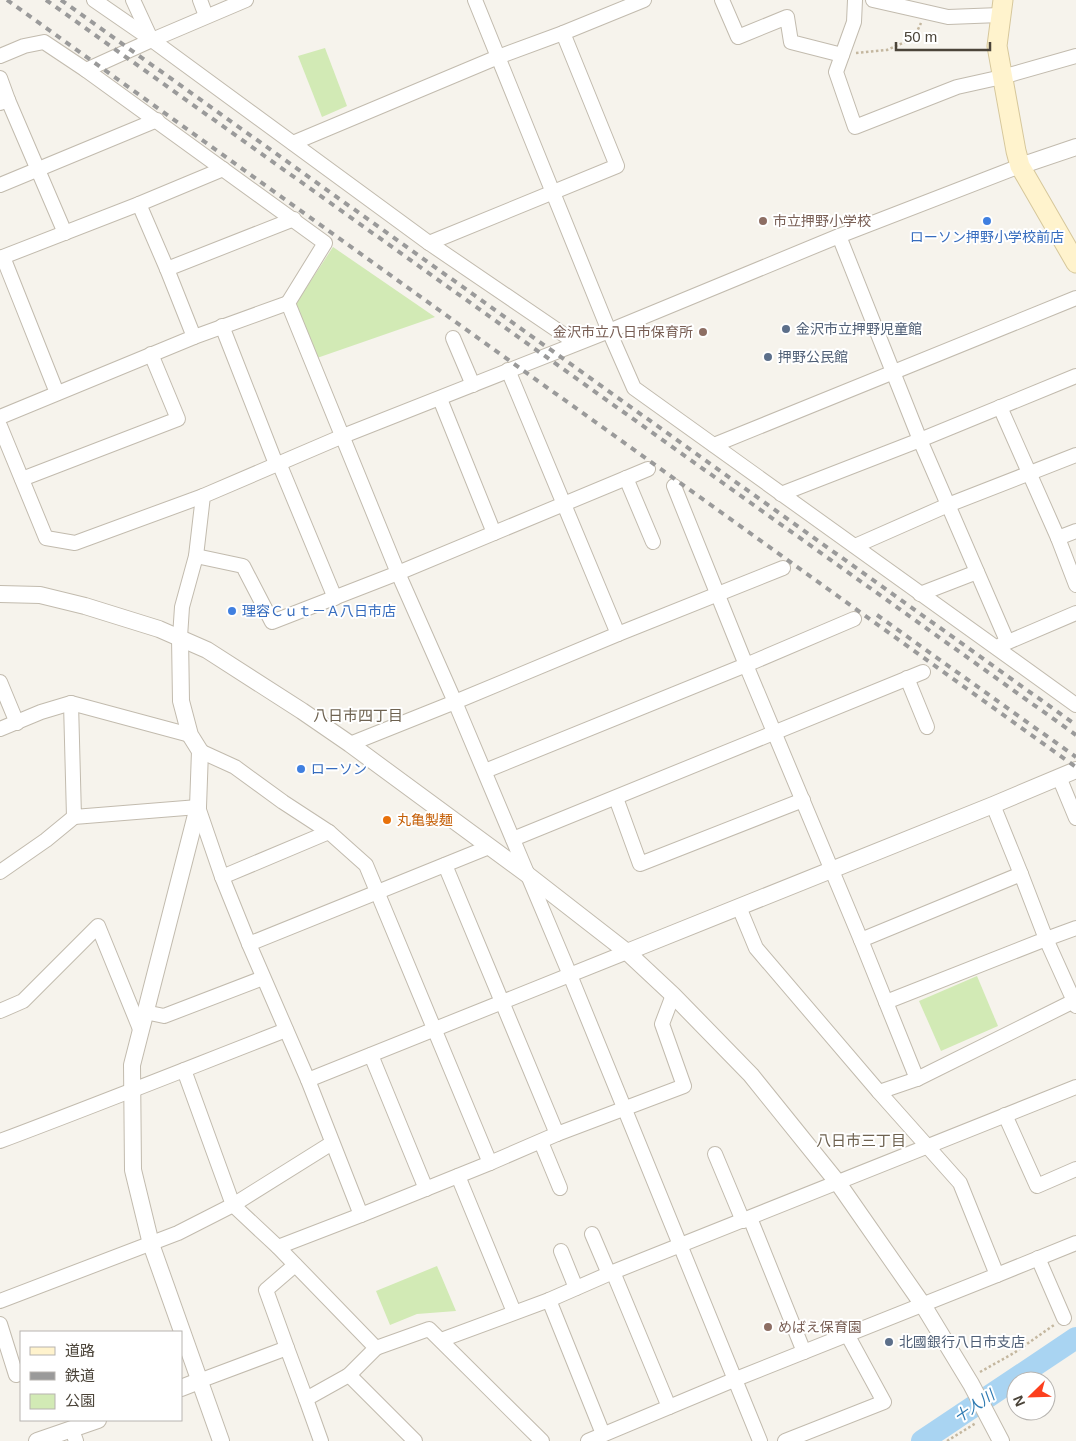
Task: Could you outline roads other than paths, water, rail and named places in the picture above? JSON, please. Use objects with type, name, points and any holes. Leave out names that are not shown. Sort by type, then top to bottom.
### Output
[{"type":"main road","points":[[1002,8],[997,46],[1020,166],[1076,263]]},
{"type":"street","points":[[94,0],[152,40],[429,243],[576,343]]},
{"type":"street","points":[[133,0],[152,40]]},
{"type":"street","points":[[200,0],[206,16]]},
{"type":"street","points":[[86,70],[246,0]]},
{"type":"street","points":[[475,0],[609,332],[634,388],[920,594],[1002,644],[1073,699]]},
{"type":"street","points":[[293,144],[498,56],[563,33],[644,0]]},
{"type":"street","points":[[722,0],[738,37],[787,17],[790,42],[842,55]]},
{"type":"street","points":[[854,0],[854,22],[836,72],[855,127],[957,87],[1002,77],[1076,56]]},
{"type":"street","points":[[873,0],[948,18],[1002,8]]},
{"type":"street","points":[[429,243],[618,166],[563,33]]},
{"type":"street","points":[[0,56],[24,46],[44,42],[156,120],[325,243],[288,303],[151,354],[0,417]]},
{"type":"street","points":[[0,78],[4,102],[38,170],[65,232]]},
{"type":"street","points":[[0,185],[156,120]]},
{"type":"street","points":[[0,426],[46,538],[75,543],[203,496],[343,436],[440,399],[576,343],[609,332],[839,236],[1020,166],[1076,147]]},
{"type":"street","points":[[57,393],[1,258],[224,169]]},
{"type":"street","points":[[139,204],[194,337]]},
{"type":"street","points":[[167,269],[294,219]]},
{"type":"street","points":[[839,236],[920,440],[977,572],[1002,644]]},
{"type":"street","points":[[714,445],[1076,298]]},
{"type":"street","points":[[288,303],[398,573],[485,771],[570,975],[760,1441]]},
{"type":"street","points":[[222,326],[335,598]]},
{"type":"street","points":[[453,338],[473,385]]},
{"type":"street","points":[[22,479],[178,419],[151,354]]},
{"type":"street","points":[[508,370],[618,634]]},
{"type":"street","points":[[781,494],[1076,376]]},
{"type":"street","points":[[440,399],[494,533]]},
{"type":"street","points":[[1000,407],[1058,538],[1076,585]]},
{"type":"street","points":[[855,546],[948,504],[1076,456]]},
{"type":"street","points":[[196,556],[243,566],[272,622],[398,573],[648,469]]},
{"type":"street","points":[[626,478],[653,542]]},
{"type":"street","points":[[674,486],[917,1078]]},
{"type":"street","points":[[203,496],[196,556],[182,606],[180,637],[181,701],[190,735],[200,751],[235,767],[329,832],[366,865],[490,1163]]},
{"type":"street","points":[[1058,538],[1076,531]]},
{"type":"street","points":[[350,744],[783,568]]},
{"type":"street","points":[[920,594],[977,572]]},
{"type":"street","points":[[0,594],[40,594],[85,606],[159,628],[207,650],[350,744],[528,875],[627,952],[673,995],[751,1076],[838,1182],[923,1305],[970,1381],[1001,1441]]},
{"type":"street","points":[[1002,644],[1076,613]]},
{"type":"street","points":[[485,771],[854,619]]},
{"type":"street","points":[[513,839],[923,672]]},
{"type":"street","points":[[908,678],[927,727]]},
{"type":"street","points":[[0,682],[16,723]]},
{"type":"street","points":[[0,729],[41,712],[71,704],[190,735]]},
{"type":"street","points":[[71,704],[74,817]]},
{"type":"street","points":[[181,1331],[151,1244],[133,1170],[132,1065],[198,807],[200,751]]},
{"type":"street","points":[[308,1080],[1076,770]]},
{"type":"street","points":[[1059,777],[1076,818]]},
{"type":"street","points":[[616,798],[640,864],[803,800]]},
{"type":"street","points":[[879,1092],[917,1078],[1075,1003],[1046,939],[993,805]]},
{"type":"street","points":[[0,872],[46,840],[74,817],[198,807]]},
{"type":"street","points":[[198,807],[222,877],[308,1080],[361,1215]]},
{"type":"street","points":[[222,877],[329,832]]},
{"type":"street","points":[[249,944],[489,847]]},
{"type":"street","points":[[445,865],[557,1134]]},
{"type":"street","points":[[861,940],[1021,874]]},
{"type":"street","points":[[739,907],[756,948],[879,1092],[960,1183],[998,1275]]},
{"type":"street","points":[[0,1011],[23,1001],[98,926],[140,1029]]},
{"type":"street","points":[[886,1002],[1076,928]]},
{"type":"street","points":[[145,1012],[164,1016],[264,978]]},
{"type":"street","points":[[278,1247],[426,1189],[557,1134],[684,1086],[662,1024],[673,995]]},
{"type":"street","points":[[0,1142],[132,1092],[286,1030]]},
{"type":"street","points":[[371,1055],[426,1189]]},
{"type":"street","points":[[184,1070],[234,1205],[278,1247],[376,1348]]},
{"type":"street","points":[[441,1340],[549,1300],[680,1245],[1076,1087]]},
{"type":"street","points":[[1005,1115],[1038,1186],[1076,1169]]},
{"type":"street","points":[[540,1142],[560,1188]]},
{"type":"street","points":[[0,1301],[178,1232],[234,1205],[332,1143]]},
{"type":"street","points":[[715,1154],[804,1352]]},
{"type":"street","points":[[458,1176],[514,1312]]},
{"type":"street","points":[[592,1234],[669,1406]]},
{"type":"street","points":[[588,1441],[669,1406],[848,1336],[1076,1243]]},
{"type":"street","points":[[561,1251],[576,1288]]},
{"type":"street","points":[[1038,1258],[1064,1318]]},
{"type":"street","points":[[295,1265],[266,1290],[321,1441]]},
{"type":"street","points":[[549,1300],[603,1434]]},
{"type":"street","points":[[0,1324],[16,1375],[20,1373]]},
{"type":"street","points":[[306,1399],[349,1375],[376,1348],[429,1329],[542,1441]]},
{"type":"street","points":[[182,1332],[220,1441]]},
{"type":"street","points":[[785,1441],[884,1402],[848,1336]]},
{"type":"street","points":[[182,1388],[287,1348]]},
{"type":"street","points":[[349,1375],[415,1441]]},
{"type":"street","points":[[37,1441],[74,1435],[96,1421]]},
{"type":"waterway","name":"十人川","points":[[922,1441],[1076,1338]]},
{"type":"railway","points":[[7,0],[1076,767]]},
{"type":"railway","points":[[46,0],[1076,735]]},
{"type":"railway","points":[[61,0],[1076,725]]},
{"type":"railway","points":[[877,615],[1076,757]]},
{"type":"place","name":"市立押野小学校","points":[[763,221]]},
{"type":"place","name":"ローソン押野小学校前店","points":[[987,221]]},
{"type":"place","name":"金沢市立押野児童館","points":[[786,329]]},
{"type":"place","name":"金沢市立八日市保育所","points":[[703,332]]},
{"type":"place","name":"押野公民館","points":[[768,357]]},
{"type":"place","name":"理容Ｃｕｔ－Ａ八日市店","points":[[232,611]]},
{"type":"place","name":"ローソン","points":[[301,769]]},
{"type":"place","name":"丸亀製麺","points":[[387,820]]},
{"type":"place","name":"めばえ保育園","points":[[768,1327]]},
{"type":"place","name":"北國銀行八日市支店","points":[[889,1342]]},
{"type":"district","name":"八日市四丁目","points":[[358,715]]},
{"type":"district","name":"八日市三丁目","points":[[861,1140]]}]
